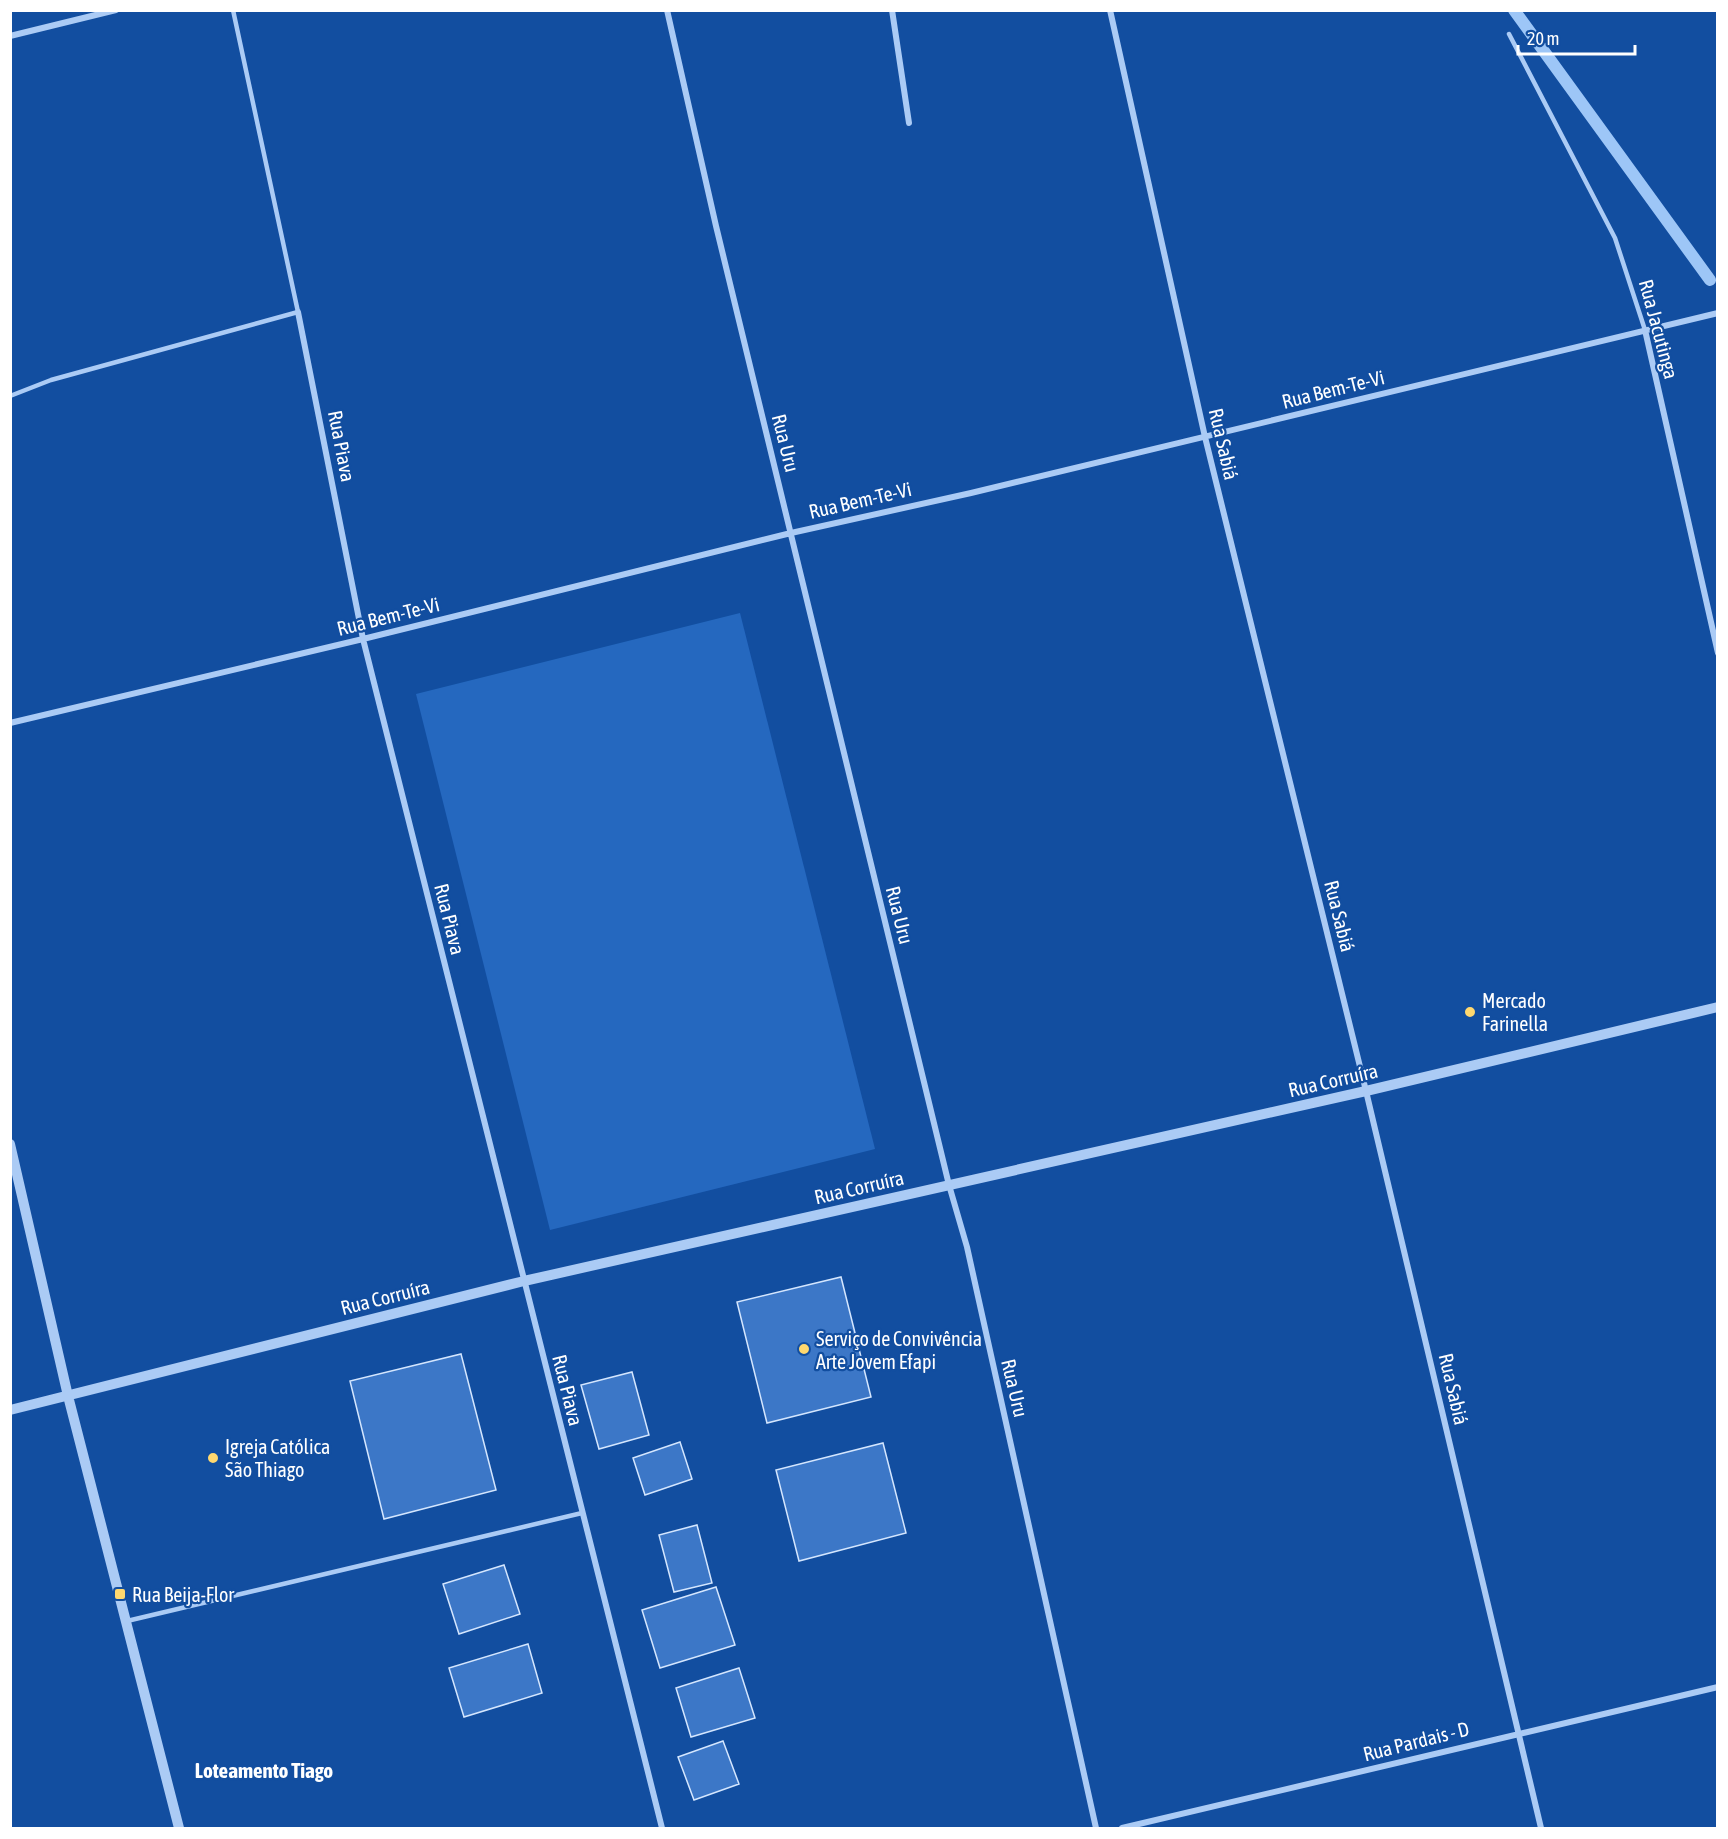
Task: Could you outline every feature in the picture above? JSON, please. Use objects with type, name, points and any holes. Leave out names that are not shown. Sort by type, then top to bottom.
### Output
[{"type":"street","points":[[10,36],[116,10]]},
{"type":"street","name":"Rua Uru","points":[[667,10],[716,226],[949,1185],[969,1259],[1096,1828]]},
{"type":"street","points":[[892,10],[909,123]]},
{"type":"street","name":"Rua Sabiá","points":[[1110,10],[1205,437],[1366,1091],[1542,1828]]},
{"type":"street","name":"Rua Piava","points":[[298,312],[363,639],[662,1828]]},
{"type":"street","name":"Rua Bem-Te-Vi","points":[[10,723],[363,639],[791,532],[1205,437],[1718,313]]},
{"type":"street","name":"Rua Jacutinga","points":[[1645,330],[1718,653]]},
{"type":"street","name":"Rua Corruíra","points":[[10,1410],[524,1281],[1366,1091],[1718,1007]]},
{"type":"street","points":[[10,1144],[68,1396],[179,1828]]},
{"type":"street","name":"Rua Pardais - D","points":[[1122,1828],[1718,1687]]},
{"type":"lane","name":"Rua Piava","points":[[233,10],[298,312]]},
{"type":"lane","name":"Rua Jacutinga","points":[[1509,34],[1615,238],[1645,330]]},
{"type":"lane","points":[[10,396],[51,380],[298,312]]},
{"type":"lane","points":[[127,1621],[582,1513]]},
{"type":"shaded area","points":[[740,613],[875,1149],[550,1230],[416,694]]},
{"type":"building","name":"Serviço de Convivência Arte Jovem Efapi","points":[[841,1277],[871,1397],[767,1423],[737,1302]]},
{"type":"building","points":[[461,1354],[496,1490],[384,1519],[350,1381]]},
{"type":"building","points":[[632,1372],[649,1435],[599,1449],[581,1385]]},
{"type":"building","points":[[680,1442],[692,1479],[645,1495],[633,1458]]},
{"type":"building","points":[[883,1443],[906,1533],[799,1561],[776,1470]]},
{"type":"building","points":[[697,1525],[712,1583],[674,1592],[659,1535]]},
{"type":"building","points":[[504,1565],[520,1614],[459,1634],[443,1584]]},
{"type":"building","points":[[716,1587],[735,1645],[660,1668],[642,1610]]},
{"type":"building","points":[[528,1644],[542,1693],[464,1717],[449,1668]]},
{"type":"building","points":[[739,1668],[755,1718],[691,1737],[676,1688]]},
{"type":"building","points":[[723,1741],[739,1784],[694,1800],[678,1757]]},
{"type":"waterway","points":[[1514,10],[1710,280]]},
{"type":"place","name":"Mercado Farinella","points":[[1470,1012]]},
{"type":"place","name":"Serviço de Convivência Arte Jovem Efapi","points":[[804,1349]]},
{"type":"place","name":"Igreja Católica São Thiago","points":[[213,1458]]},
{"type":"place","name":"Rua Beija-Flor","points":[[120,1594]]},
{"type":"district","name":"Loteamento Tiago","points":[[264,1770]]}]
